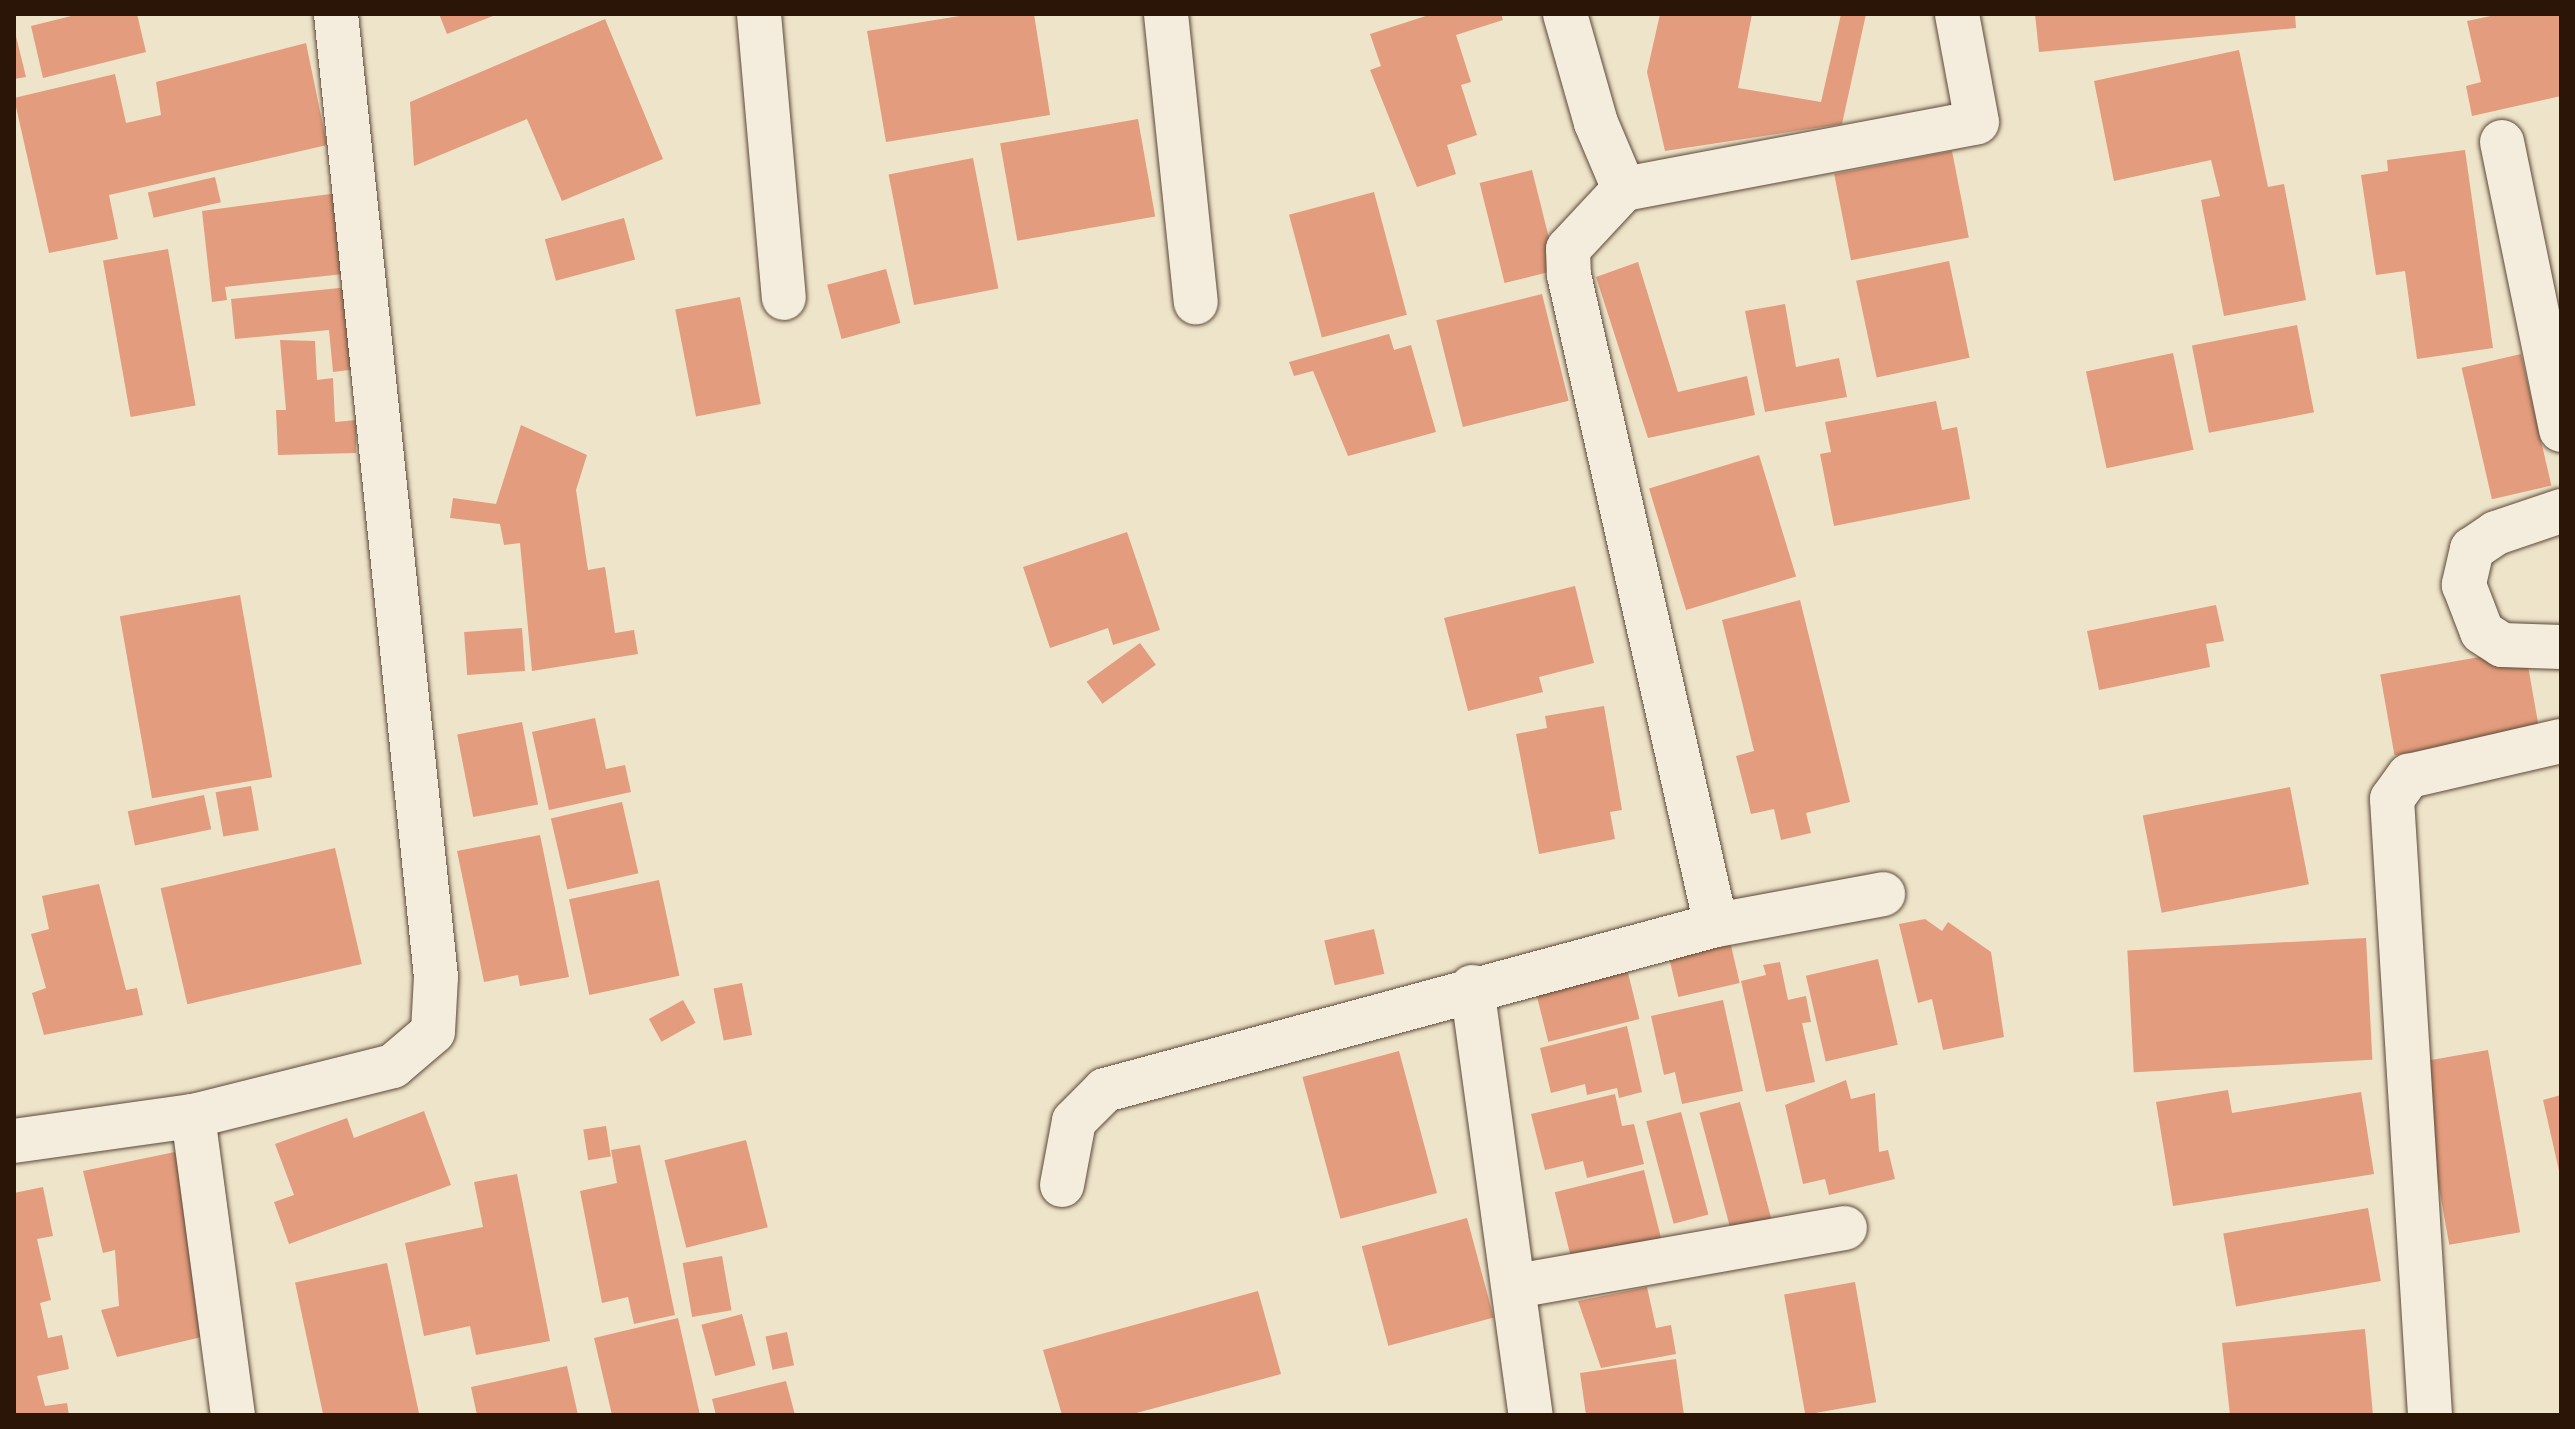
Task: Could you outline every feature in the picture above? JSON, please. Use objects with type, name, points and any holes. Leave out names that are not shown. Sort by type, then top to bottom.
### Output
[{"type":"street","points":[[14,1141],[193,1116],[393,1066],[433,1032],[436,977],[336,14]]},
{"type":"street","points":[[759,14],[784,298]]},
{"type":"street","points":[[1166,14],[1196,302]]},
{"type":"street","points":[[1565,14],[1596,123],[1624,189]]},
{"type":"street","points":[[1716,925],[1569,275],[1568,249],[1624,189],[1977,122],[1957,14]]},
{"type":"street","points":[[2502,142],[2561,430]]},
{"type":"street","points":[[2561,511],[2496,533],[2472,549],[2464,585],[2482,632],[2502,645],[2561,647]]},
{"type":"street","points":[[2430,1415],[2392,799],[2409,776],[2561,741]]},
{"type":"street","points":[[1062,1185],[1074,1121],[1105,1090],[1472,987],[1716,925],[1883,894]]},
{"type":"street","points":[[1472,987],[1516,1286],[1531,1415]]},
{"type":"street","points":[[193,1116],[233,1415]]},
{"type":"street","points":[[1516,1286],[1845,1228]]},
{"type":"building","points":[[79,14],[137,14],[146,52],[43,78],[31,26]]},
{"type":"building","points":[[439,14],[498,14],[447,34]]},
{"type":"building","points":[[972,14],[1034,14],[1050,115],[886,142],[867,31]]},
{"type":"building","points":[[1432,14],[1501,14],[1503,20],[1456,35],[1471,82],[1461,85],[1477,135],[1447,145],[1456,174],[1417,187],[1370,70],[1381,66],[1370,34]]},
{"type":"building","points":[[1660,14],[1752,14],[1738,88],[1821,102],[1841,14],[1866,14],[1842,124],[1665,151],[1647,72]]},
{"type":"building","points":[[2035,14],[2295,14],[2296,28],[2039,52]]},
{"type":"building","points":[[2500,14],[2561,14],[2561,96],[2472,116],[2466,86],[2481,82],[2467,21]]},
{"type":"building","points":[[605,19],[663,159],[562,201],[527,119],[414,166],[410,102]]},
{"type":"building","points":[[14,28],[26,77],[14,79]]},
{"type":"building","points":[[306,43],[327,145],[109,195],[118,239],[49,253],[14,98],[115,74],[126,123],[161,115],[156,82]]},
{"type":"building","points":[[2239,50],[2268,187],[2284,184],[2306,300],[2224,316],[2201,200],[2220,196],[2211,160],[2114,181],[2094,81]]},
{"type":"building","points":[[1138,119],[1155,216],[1017,241],[1000,143]]},
{"type":"building","points":[[2465,150],[2493,348],[2417,359],[2405,271],[2376,275],[2361,175],[2388,171],[2387,160]]},
{"type":"building","points":[[1952,151],[1969,237],[1851,260],[1834,174]]},
{"type":"building","points":[[973,158],[998,289],[914,305],[889,174]]},
{"type":"building","points":[[1532,170],[1557,270],[1505,283],[1480,183]]},
{"type":"building","points":[[215,177],[221,202],[154,218],[148,193]]},
{"type":"building","points":[[1374,192],[1407,315],[1322,337],[1289,215]]},
{"type":"building","points":[[338,193],[343,274],[225,287],[227,300],[212,302],[202,211]]},
{"type":"building","points":[[624,218],[635,260],[556,281],[545,239]]},
{"type":"building","points":[[168,249],[196,406],[131,417],[103,260]]},
{"type":"building","points":[[1949,261],[1970,358],[1877,378],[1856,281]]},
{"type":"building","points":[[1638,262],[1678,392],[1747,376],[1755,415],[1648,438],[1596,277]]},
{"type":"building","points":[[886,269],[900,323],[842,339],[827,285]]},
{"type":"building","points":[[349,287],[357,369],[333,372],[329,330],[235,339],[231,299]]},
{"type":"building","points":[[1542,294],[1569,401],[1463,427],[1436,320]]},
{"type":"building","points":[[740,297],[761,404],[696,417],[675,310]]},
{"type":"building","points":[[1785,304],[1796,367],[1839,358],[1847,397],[1765,412],[1745,311]]},
{"type":"building","points":[[2297,325],[2314,412],[2209,433],[2192,345]]},
{"type":"building","points":[[1389,334],[1394,350],[1411,345],[1436,432],[1348,456],[1313,371],[1294,376],[1289,362]]},
{"type":"building","points":[[280,340],[315,341],[317,380],[333,378],[335,422],[356,420],[356,453],[278,455],[276,410],[286,410]]},
{"type":"building","points":[[2173,353],[2194,450],[2107,468],[2086,372]]},
{"type":"building","points":[[2521,354],[2551,486],[2492,499],[2462,368]]},
{"type":"building","points":[[1936,401],[1942,430],[1957,427],[1970,499],[1834,526],[1820,454],[1831,452],[1825,422]]},
{"type":"building","points":[[521,425],[587,455],[576,490],[588,570],[605,567],[615,633],[634,630],[638,654],[532,671],[520,543],[504,545],[500,524],[450,518],[453,498],[496,504]]},
{"type":"building","points":[[1759,455],[1796,576],[1686,610],[1649,489]]},
{"type":"building","points":[[1127,532],[1160,630],[1113,645],[1108,628],[1050,648],[1023,567]]},
{"type":"building","points":[[1575,586],[1594,663],[1539,677],[1543,692],[1468,711],[1444,618]]},
{"type":"building","points":[[240,595],[272,777],[152,798],[120,616]]},
{"type":"building","points":[[1800,600],[1850,802],[1806,813],[1811,833],[1781,840],[1774,809],[1751,814],[1736,756],[1754,751],[1722,620]]},
{"type":"building","points":[[2216,605],[2224,641],[2206,644],[2210,667],[2099,690],[2087,631]]},
{"type":"building","points":[[522,628],[525,671],[467,675],[464,632]]},
{"type":"building","points":[[1140,643],[1156,665],[1102,704],[1087,682]]},
{"type":"building","points":[[2525,649],[2539,730],[2394,755],[2380,675]]},
{"type":"building","points":[[1604,706],[1622,810],[1610,812],[1615,839],[1539,854],[1516,734],[1547,728],[1545,716]]},
{"type":"building","points":[[595,718],[606,769],[625,765],[631,792],[549,810],[532,732]]},
{"type":"building","points":[[522,722],[538,804],[473,817],[457,735]]},
{"type":"building","points":[[251,786],[259,830],[223,837],[216,792]]},
{"type":"building","points":[[2290,787],[2309,884],[2162,913],[2143,816]]},
{"type":"building","points":[[204,795],[211,829],[135,845],[128,811]]},
{"type":"building","points":[[622,802],[638,873],[567,890],[551,818]]},
{"type":"building","points":[[540,835],[569,977],[520,986],[518,975],[484,982],[457,851]]},
{"type":"building","points":[[335,848],[362,964],[187,1004],[161,888]]},
{"type":"building","points":[[659,880],[679,976],[589,995],[569,899]]},
{"type":"building","points":[[99,884],[126,990],[137,988],[143,1015],[44,1035],[32,993],[46,988],[31,934],[49,929],[42,896]]},
{"type":"building","points":[[1925,919],[1942,931],[1948,922],[1991,952],[2004,1037],[1943,1050],[1932,999],[1918,1003],[1899,924]]},
{"type":"building","points":[[1374,929],[1384,974],[1335,985],[1324,940]]},
{"type":"building","points":[[2366,938],[2372,1060],[2134,1072],[2127,951]]},
{"type":"building","points":[[1730,941],[1740,983],[1678,997],[1669,955]]},
{"type":"building","points":[[1623,953],[1639,1019],[1548,1042],[1532,976]]},
{"type":"building","points":[[1878,959],[1898,1045],[1826,1061],[1806,976]]},
{"type":"building","points":[[1780,962],[1788,1000],[1806,996],[1811,1022],[1802,1023],[1815,1082],[1766,1092],[1741,981],[1766,975],[1763,965]]},
{"type":"building","points":[[742,983],[752,1035],[724,1041],[714,989]]},
{"type":"building","points":[[683,1000],[696,1023],[661,1042],[649,1019]]},
{"type":"building","points":[[1723,1000],[1743,1091],[1682,1104],[1675,1072],[1664,1075],[1651,1016]]},
{"type":"building","points":[[1627,1026],[1642,1092],[1619,1098],[1617,1088],[1587,1095],[1585,1084],[1551,1093],[1540,1048]]},
{"type":"building","points":[[2488,1050],[2520,1232],[2449,1245],[2417,1063]]},
{"type":"building","points":[[1399,1051],[1437,1193],[1340,1219],[1302,1077]]},
{"type":"building","points":[[1846,1080],[1851,1099],[1875,1093],[1879,1152],[1888,1150],[1895,1179],[1829,1195],[1825,1179],[1803,1184],[1785,1105]]},
{"type":"building","points":[[2228,1090],[2232,1113],[2361,1092],[2374,1174],[2173,1206],[2156,1102]]},
{"type":"building","points":[[1615,1094],[1622,1126],[1634,1124],[1644,1164],[1587,1178],[1583,1161],[1545,1170],[1531,1114]]},
{"type":"building","points":[[2561,1095],[2561,1175],[2560,1175],[2543,1100]]},
{"type":"building","points":[[1740,1102],[1776,1236],[1735,1247],[1699,1113]]},
{"type":"building","points":[[424,1111],[451,1185],[289,1244],[274,1202],[294,1195],[275,1144],[347,1118],[354,1138]]},
{"type":"building","points":[[1681,1112],[1708,1214],[1674,1224],[1646,1121]]},
{"type":"building","points":[[606,1126],[611,1157],[588,1160],[583,1130]]},
{"type":"building","points":[[746,1140],[768,1227],[686,1248],[664,1160]]},
{"type":"building","points":[[640,1145],[675,1315],[634,1324],[628,1297],[602,1303],[580,1191],[617,1183],[611,1150]]},
{"type":"building","points":[[175,1152],[210,1335],[117,1357],[101,1310],[119,1306],[115,1250],[103,1253],[83,1171]]},
{"type":"building","points":[[1644,1170],[1661,1240],[1572,1262],[1555,1192]]},
{"type":"building","points":[[517,1174],[550,1341],[476,1355],[470,1326],[424,1336],[405,1243],[483,1227],[474,1182]]},
{"type":"building","points":[[43,1187],[53,1236],[37,1239],[51,1300],[40,1303],[48,1338],[62,1335],[69,1369],[37,1376],[45,1406],[67,1403],[69,1415],[14,1415],[14,1193]]},
{"type":"building","points":[[2368,1208],[2381,1281],[2236,1306],[2223,1234]]},
{"type":"building","points":[[1467,1218],[1494,1317],[1388,1346],[1362,1246]]},
{"type":"building","points":[[722,1256],[732,1310],[692,1317],[683,1263]]},
{"type":"building","points":[[387,1263],[419,1415],[323,1415],[295,1283]]},
{"type":"building","points":[[1855,1282],[1876,1402],[1805,1415],[1784,1295]]},
{"type":"building","points":[[1647,1287],[1656,1328],[1671,1325],[1676,1354],[1601,1368],[1578,1301]]},
{"type":"building","points":[[1258,1291],[1281,1374],[1129,1415],[1062,1415],[1043,1350]]},
{"type":"building","points":[[742,1314],[756,1365],[715,1376],[701,1325]]},
{"type":"building","points":[[678,1318],[700,1415],[612,1415],[594,1338]]},
{"type":"building","points":[[2365,1329],[2373,1415],[2230,1415],[2222,1343]]},
{"type":"building","points":[[787,1332],[794,1365],[773,1370],[765,1337]]},
{"type":"building","points":[[1676,1359],[1684,1415],[1586,1415],[1580,1373]]},
{"type":"building","points":[[567,1366],[578,1415],[477,1415],[471,1387]]},
{"type":"building","points":[[786,1381],[795,1415],[716,1415],[712,1399]]}]
